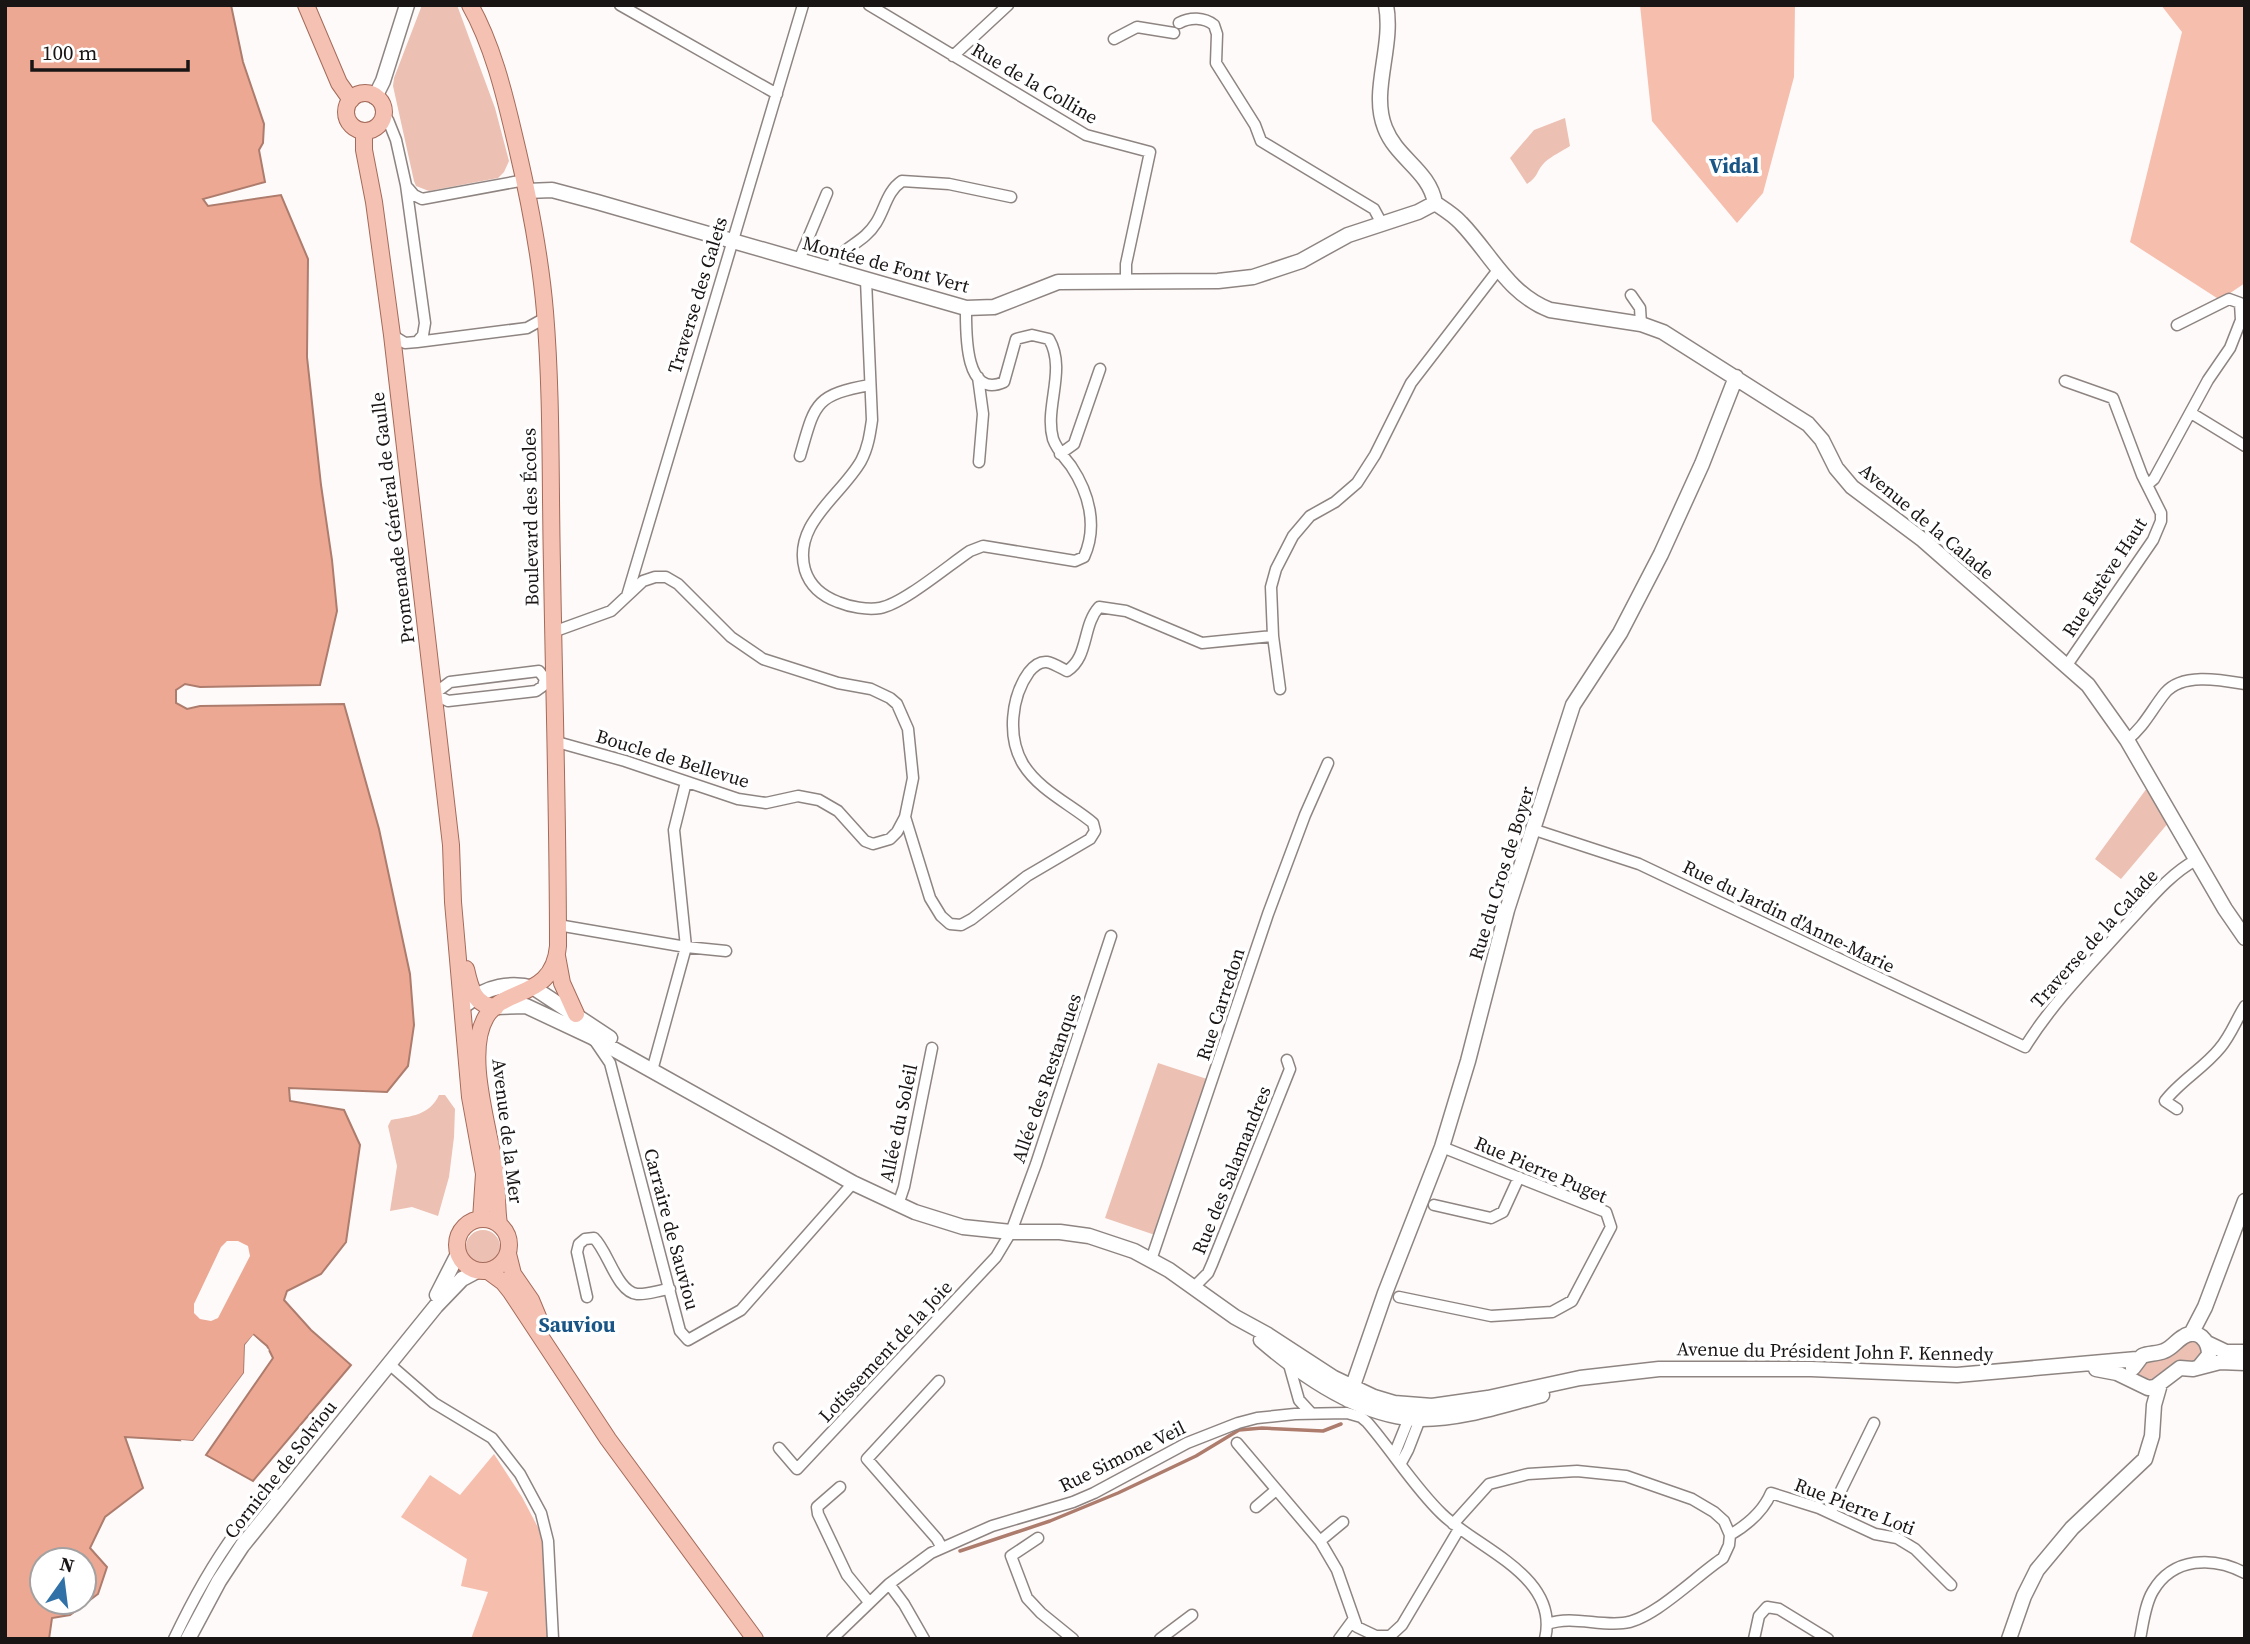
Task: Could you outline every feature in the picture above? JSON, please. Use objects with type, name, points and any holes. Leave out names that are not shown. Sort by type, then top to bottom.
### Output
[{"type":"main road","points":[[306,5],[334,74],[351,100]]},
{"type":"main road","name":"Boulevard des Écoles","points":[[470,5],[481,27],[505,99],[538,248],[545,318],[553,632],[550,678],[557,742],[557,956],[565,993],[576,1014]]},
{"type":"main road","points":[[360,94],[375,97],[383,106],[383,118],[374,129],[364,131],[352,126],[346,110],[351,100],[360,94]]},
{"type":"main road","name":"Promenade Général de Gaulle","points":[[364,131],[364,150],[374,202],[392,335],[451,845],[462,1009]]},
{"type":"main road","name":"Promenade Général de Gaulle","points":[[453,902],[470,984],[475,996]]},
{"type":"main road","points":[[475,996],[483,1005],[496,1007],[505,1000],[534,988],[546,976],[557,956]]},
{"type":"main road","name":"Avenue de la Mer","points":[[496,1007],[484,1019],[477,1052],[480,1094],[496,1173],[499,1224]]},
{"type":"main road","name":"Avenue de la Mer","points":[[462,1009],[470,1097],[484,1174],[481,1219]]},
{"type":"main road","points":[[483,1271],[502,1264],[510,1248],[508,1234],[499,1224],[481,1219],[463,1228],[457,1242],[458,1254],[466,1265],[503,1282],[511,1292],[677,1535],[744,1639]]},
{"type":"main road","points":[[508,1254],[513,1274],[531,1300],[537,1317],[578,1391]]},
{"type":"main road","points":[[677,1535],[703,1566],[755,1639]]},
{"type":"street","points":[[375,97],[383,81],[407,5]]},
{"type":"street","points":[[620,5],[777,94]]},
{"type":"street","name":"Traverse des Galets","points":[[627,596],[803,5]]},
{"type":"street","name":"Rue de la Colline","points":[[869,5],[1086,135],[1150,152],[1126,264],[1126,280]]},
{"type":"street","points":[[953,56],[1009,5]]},
{"type":"street","name":"Avenue de la Calade","points":[[1387,5],[1389,39],[1380,108],[1385,129],[1397,149],[1430,184],[1434,203],[1459,220],[1518,292],[1544,308],[1641,324],[1663,332],[1808,424],[1822,440],[1836,468],[1852,487],[1923,540],[2088,685],[2127,740],[2225,909],[2245,938]]},
{"type":"street","points":[[1114,39],[1137,27],[1176,28],[1187,19],[1202,19],[1214,25],[1217,33],[1216,63],[1255,125],[1261,141],[1374,209],[1381,222]]},
{"type":"street","points":[[383,118],[388,120],[396,140],[407,185],[425,323],[423,335],[417,342]]},
{"type":"street","points":[[829,269],[843,251],[864,237],[876,223],[890,192],[902,181],[949,184],[1011,197]]},
{"type":"street","name":"Montée de Font Vert","points":[[407,185],[414,195],[422,199],[526,185],[552,190],[966,308],[994,307],[1058,282],[1218,281],[1253,277],[1292,265],[1335,240],[1381,222],[1418,212],[1434,203]]},
{"type":"street","points":[[799,261],[827,194]]},
{"type":"street","points":[[1280,689],[1273,636],[1271,587],[1279,561],[1293,536],[1310,516],[1335,502],[1357,483],[1375,455],[1411,383],[1499,270]]},
{"type":"street","points":[[866,280],[872,420],[869,442],[860,462],[813,521],[805,540],[802,559],[808,581],[824,596],[839,603],[858,608],[881,608],[898,601],[970,551],[982,546],[1075,561],[1084,557],[1091,533],[1091,510],[1071,466],[1060,454],[1051,425],[1055,349],[1049,339],[1032,335],[1016,339],[1004,382],[995,386],[984,383],[971,367],[965,342],[966,308]]},
{"type":"street","points":[[1631,295],[1640,308],[1641,324]]},
{"type":"street","points":[[2147,485],[2154,479],[2238,332],[2241,320],[2240,303],[2229,299],[2177,325]]},
{"type":"street","points":[[392,335],[405,343],[417,342],[527,328],[545,318]]},
{"type":"street","points":[[1060,454],[1074,444],[1100,369]]},
{"type":"street","points":[[978,375],[983,414],[979,462]]},
{"type":"street","name":"Rue du Cros de Boyer","points":[[1350,1394],[1442,1147],[1468,1061],[1507,910],[1573,705],[1620,633],[1661,554],[1702,464],[1736,377]]},
{"type":"street","name":"Rue Estève Haut","points":[[2065,381],[2113,398],[2147,485],[2161,513],[2158,529],[2067,665]]},
{"type":"street","points":[[800,456],[812,414],[820,403],[832,394],[870,385]]},
{"type":"street","points":[[2191,413],[2245,446]]},
{"type":"street","points":[[553,632],[611,611],[643,581],[666,577],[678,584],[732,637],[763,659],[838,683],[871,689],[890,698],[897,704],[908,729],[913,778],[905,817],[930,898],[941,916],[950,924],[961,925],[1027,876],[1090,839],[1095,831],[1093,823],[1030,774],[1021,761],[1013,719],[1016,696],[1034,665],[1046,662],[1067,671],[1075,665],[1082,652],[1090,616],[1099,607],[1126,611],[1202,643],[1273,636]]},
{"type":"street","points":[[539,671],[550,678],[537,691],[448,701],[434,694],[450,682],[539,671]]},
{"type":"street","points":[[2127,740],[2139,731],[2167,690],[2198,679],[2218,679],[2245,684]]},
{"type":"street","name":"Boucle de Bellevue","points":[[557,742],[614,757],[738,799],[766,803],[798,796],[819,800],[838,811],[865,841],[873,844],[890,839],[905,817]]},
{"type":"street","name":"Rue Carredon","points":[[1151,1260],[1268,914],[1305,815],[1328,763]]},
{"type":"street","points":[[653,1068],[686,947],[674,830],[686,782]]},
{"type":"street","name":"Rue du Jardin d'Anne-Marie","points":[[1532,829],[1639,864],[2025,1047]]},
{"type":"street","name":"Traverse de la Calade","points":[[2025,1047],[2057,1002],[2123,929],[2174,875],[2196,860]]},
{"type":"street","points":[[558,925],[686,947],[726,951]]},
{"type":"street","name":"Allée des Restanques","points":[[1011,1231],[1036,1164],[1111,936]]},
{"type":"street","points":[[462,1009],[482,992],[505,986],[534,988]]},
{"type":"street","name":"Avenue du Président John F. Kennedy","points":[[534,988],[670,1079]]},
{"type":"street","name":"Avenue du Président John F. Kennedy","points":[[496,1007],[526,1006],[592,1037],[853,1183],[898,1205],[963,1227],[1060,1232],[1112,1242],[1151,1260],[1199,1291],[1288,1361],[1380,1412],[1415,1416],[1466,1415],[1582,1385],[1600,1377]]},
{"type":"street","points":[[2177,1110],[2165,1101],[2173,1090],[2220,1048],[2238,1023],[2245,1006]]},
{"type":"street","name":"Carraire de Sauviou","points":[[592,1037],[610,1063],[680,1331],[688,1340],[741,1310],[853,1183]]},
{"type":"street","name":"Allée du Soleil","points":[[898,1205],[932,1048]]},
{"type":"street","points":[[610,1063],[625,1055]]},
{"type":"street","name":"Rue des Salamandres","points":[[1199,1291],[1209,1282],[1208,1273],[1290,1069],[1287,1060]]},
{"type":"street","name":"Rue Pierre Puget","points":[[1399,1297],[1491,1316],[1552,1312],[1573,1301],[1611,1227],[1606,1212],[1442,1147]]},
{"type":"street","points":[[1434,1205],[1491,1218],[1503,1212],[1518,1177]]},
{"type":"street","points":[[2200,1366],[2209,1355],[2201,1339],[2205,1307],[2245,1201]]},
{"type":"street","name":"Lotissement de la Joie","points":[[779,1448],[797,1469],[996,1257],[1011,1231]]},
{"type":"street","points":[[587,1297],[577,1252],[579,1244],[585,1239],[594,1238],[601,1244],[628,1292],[638,1295],[670,1289]]},
{"type":"street","name":"Corniche de Solviou","points":[[414,1332],[444,1284],[458,1254]]},
{"type":"street","name":"Corniche de Solviou","points":[[188,1639],[234,1558],[388,1363],[450,1290],[468,1275],[483,1271]]},
{"type":"street","name":"Avenue du Président John F. Kennedy","points":[[1235,1317],[1317,1367],[1350,1394],[1432,1406],[1488,1398],[1580,1378],[1659,1369],[1811,1369],[1957,1376],[2137,1359],[2167,1349],[2184,1335],[2201,1339]]},
{"type":"street","points":[[2201,1339],[2226,1352],[2245,1352]]},
{"type":"street","points":[[2137,1359],[2132,1370],[2154,1405]]},
{"type":"street","points":[[1288,1361],[1298,1400],[1310,1412]]},
{"type":"street","points":[[2138,1383],[2151,1388],[2180,1368],[2220,1362],[2245,1363]]},
{"type":"street","points":[[388,1363],[433,1403],[492,1438],[520,1474],[541,1513],[548,1541],[553,1639]]},
{"type":"street","name":"Avenue du Président John F. Kennedy","points":[[2071,1366],[2117,1373],[2138,1383]]},
{"type":"street","points":[[939,1381],[867,1459],[942,1548]]},
{"type":"street","points":[[2009,1639],[2024,1596],[2037,1570],[2072,1528],[2146,1459],[2160,1384]]},
{"type":"street","points":[[1394,1402],[1415,1416]]},
{"type":"street","points":[[1398,1459],[1415,1416],[1432,1406]]},
{"type":"street","name":"Rue Simone Veil","points":[[832,1639],[888,1584],[942,1548],[992,1526],[1073,1502],[1187,1443],[1238,1423],[1310,1412],[1347,1413],[1361,1417],[1433,1504],[1456,1527],[1529,1581],[1542,1602],[1547,1624]]},
{"type":"street","points":[[1830,1513],[1874,1423]]},
{"type":"street","points":[[1237,1443],[1320,1541],[1337,1570],[1357,1627],[1376,1636],[1390,1636],[1402,1626]]},
{"type":"street","points":[[1393,1639],[1456,1527],[1489,1484],[1528,1474],[1577,1471],[1626,1476],[1692,1499],[1714,1511],[1724,1521],[1730,1535],[1723,1558],[1642,1619],[1625,1623],[1572,1620],[1547,1624],[1545,1639]]},
{"type":"street","points":[[840,1488],[817,1507],[818,1514],[847,1575],[869,1602]]},
{"type":"street","points":[[1256,1507],[1276,1490]]},
{"type":"street","name":"Rue Pierre Loti","points":[[1730,1535],[1746,1526],[1767,1501],[1770,1493],[1830,1513],[1875,1534],[1898,1538],[1915,1549],[1951,1585]]},
{"type":"street","points":[[174,1639],[188,1608],[238,1529],[268,1494],[283,1495]]},
{"type":"street","points":[[1320,1541],[1343,1522]]},
{"type":"street","points":[[1038,1538],[1011,1556],[1027,1598],[1073,1639]]},
{"type":"street","points":[[2140,1639],[2151,1593],[2178,1567],[2209,1561],[2223,1562],[2245,1573]]},
{"type":"street","points":[[888,1584],[904,1604],[924,1639]]},
{"type":"street","points":[[1754,1639],[1759,1616],[1767,1607],[1779,1609],[1828,1639]]},
{"type":"street","points":[[1160,1639],[1192,1615]]},
{"type":"street","points":[[1339,1639],[1353,1620]]},
{"type":"shaded area","points":[[5,5],[231,5],[243,62],[264,124],[263,143],[259,150],[265,182],[203,199],[208,206],[281,195],[308,259],[307,357],[337,611],[320,685],[200,687],[185,684],[176,690],[176,703],[187,709],[200,706],[344,704],[379,829],[410,974],[414,1025],[408,1066],[387,1092],[289,1088],[290,1101],[344,1110],[360,1145],[346,1242],[321,1274],[287,1291],[284,1300],[311,1330],[351,1365],[253,1481],[206,1455],[273,1358],[267,1346],[254,1335],[245,1345],[244,1373],[193,1441],[125,1437],[143,1488],[105,1517],[91,1546],[28,1546],[28,1616],[64,1616],[52,1618],[49,1639],[5,1639]]},
{"type":"shaded area","points":[[422,5],[457,5],[495,108],[509,161],[498,178],[429,191],[416,186],[393,86]]},
{"type":"shaded area","points":[[1640,5],[1795,5],[1794,77],[1763,193],[1737,223],[1652,121]]},
{"type":"shaded area","points":[[2161,5],[2245,5],[2245,283],[2220,300],[2130,242],[2182,32]]},
{"type":"shaded area","points":[[1565,118],[1570,146],[1545,162],[1527,184],[1510,158],[1534,130]]},
{"type":"shaded area","points":[[2147,788],[2169,822],[2121,879],[2095,859]]},
{"type":"shaded area","points":[[1158,1063],[1207,1079],[1155,1235],[1105,1218]]},
{"type":"shaded area","points":[[439,1095],[445,1095],[455,1109],[449,1177],[438,1216],[412,1207],[390,1211],[397,1166],[388,1126],[391,1120],[425,1111]]},
{"type":"shaded area","points":[[483,1230],[495,1235],[500,1247],[495,1259],[483,1264],[471,1259],[466,1247],[471,1235]]},
{"type":"shaded area","points":[[2191,1334],[2209,1355],[2160,1384],[2137,1384],[2133,1365]]},
{"type":"shaded area","points":[[494,1454],[522,1497],[542,1535],[549,1639],[471,1639],[488,1592],[461,1586],[467,1559],[401,1517],[430,1475],[460,1495]]},
{"type":"shaded area","points":[[98,1557],[107,1567],[98,1594]]},
{"type":"pier","points":[[227,1241],[238,1241],[248,1246],[250,1256],[218,1318],[211,1321],[200,1319],[194,1313],[194,1304],[221,1247]]},
{"type":"pier","points":[[253,1335],[269,1350],[266,1353],[254,1340],[248,1346],[247,1376],[195,1443],[182,1443],[181,1440],[193,1441],[244,1373],[245,1345]]},
{"type":"waterway","points":[[960,1551],[1050,1521],[1118,1493],[1196,1456],[1239,1430],[1262,1428],[1323,1431],[1341,1424]]},
{"type":"district","name":"Vidal","points":[[1734,166]]},
{"type":"district","name":"Sauviou","points":[[577,1325]]}]
